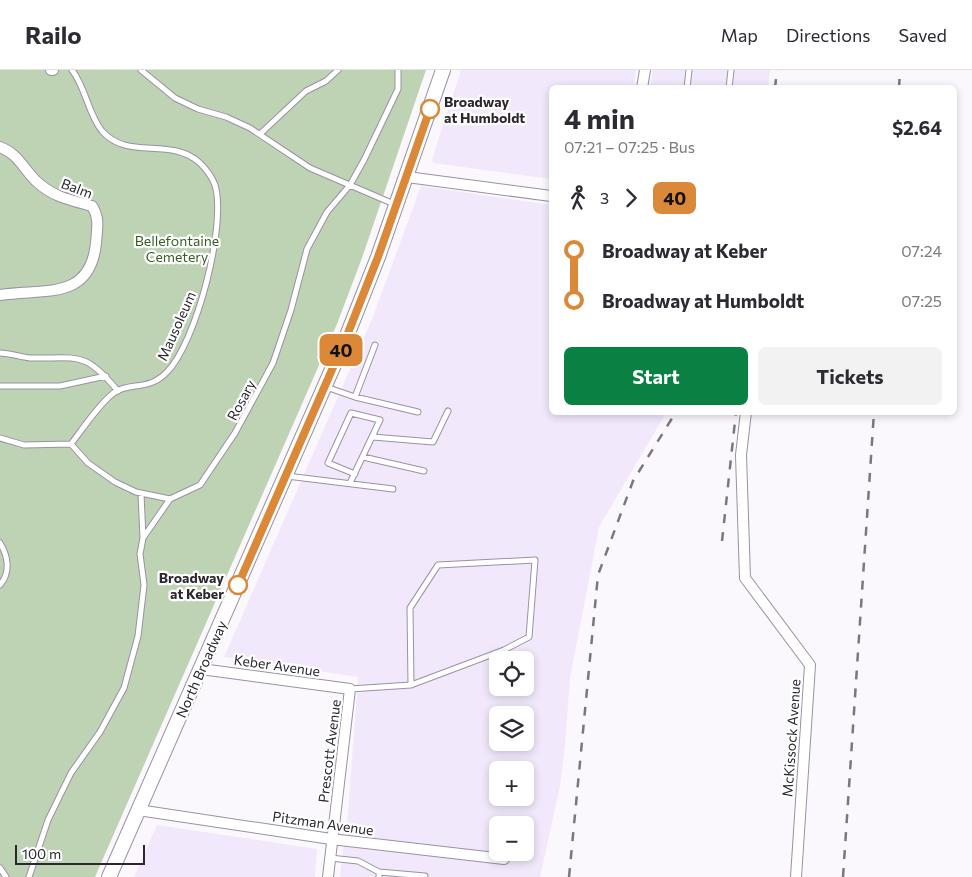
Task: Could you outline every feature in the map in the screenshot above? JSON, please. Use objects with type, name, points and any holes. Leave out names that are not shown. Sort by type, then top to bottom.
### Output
[{"type":"main road","name":"North Broadway","points":[[109,877],[325,387],[362,298],[407,177],[443,70]]},
{"type":"street","points":[[642,85],[645,70]]},
{"type":"street","name":"Balm","points":[[0,147],[18,157],[35,180],[50,192],[60,198],[92,206],[98,215],[95,255],[77,284],[67,289],[0,295]]},
{"type":"street","points":[[407,177],[549,196]]},
{"type":"street","name":"McKissock Avenue","points":[[746,415],[741,455],[745,578],[810,665],[796,877]]},
{"type":"street","name":"Keber Avenue","points":[[201,669],[350,688]]},
{"type":"street","name":"Prescott Avenue","points":[[328,877],[350,688]]},
{"type":"street","name":"Pitzman Avenue","points":[[138,810],[332,839],[489,856]]},
{"type":"lane","name":"Mausoleum","points":[[72,70],[102,131],[117,144],[134,147],[167,148],[184,153],[199,162],[215,185],[217,210],[206,282],[194,320],[179,353],[167,372],[152,383],[118,391]]},
{"type":"lane","points":[[141,70],[154,84],[175,98],[198,109],[226,117],[260,134],[310,168],[397,205]]},
{"type":"lane","points":[[260,134],[306,91],[326,81],[338,70]]},
{"type":"lane","name":"Rosary","points":[[170,499],[200,485],[236,433],[273,363],[291,310],[307,249],[327,212],[350,185],[398,89],[398,70]]},
{"type":"lane","points":[[688,85],[690,70]]},
{"type":"lane","points":[[729,85],[731,70]]},
{"type":"lane","points":[[355,397],[375,345]]},
{"type":"lane","points":[[0,353],[25,357],[81,358],[93,364],[118,391],[114,392],[71,444]]},
{"type":"lane","points":[[0,386],[60,386],[106,376]]},
{"type":"lane","points":[[325,387],[355,397],[418,412]]},
{"type":"lane","points":[[372,437],[433,442],[448,411]]},
{"type":"lane","points":[[350,483],[355,474],[380,420],[351,413],[328,463],[355,474]]},
{"type":"lane","points":[[0,438],[24,444],[71,444],[88,463],[115,482],[141,494],[170,499],[142,538]]},
{"type":"lane","points":[[363,457],[424,471]]},
{"type":"lane","points":[[286,476],[393,489]]},
{"type":"lane","points":[[29,877],[48,820],[72,773],[100,732],[124,688],[138,636],[144,586],[140,554],[142,538],[141,494]]},
{"type":"lane","points":[[0,543],[6,553],[8,572],[0,585]]},
{"type":"lane","points":[[350,688],[411,685],[504,650],[529,637],[535,560],[438,565],[410,608],[411,685]]},
{"type":"lane","points":[[329,858],[358,861],[379,874],[425,876]]},
{"type":"lane","points":[[0,868],[6,877]]},
{"type":"shaded area","points":[[461,70],[636,70],[634,85],[549,85],[549,179],[433,163],[432,159]]},
{"type":"shaded area","points":[[653,70],[770,70],[768,85],[650,85]]},
{"type":"shaded area","points":[[421,186],[549,205],[549,415],[665,415],[599,527],[570,678],[560,786],[540,877],[340,877],[346,839],[358,677],[224,657],[372,319]]},
{"type":"shaded area","points":[[157,825],[317,849],[315,877],[134,877]]},
{"type":"green space","name":"Bellefontaine Cemetery","points":[[0,70],[426,70],[362,258],[337,324],[95,877],[0,877]]},
{"type":"railway","points":[[775,85],[777,70]]},
{"type":"railway","points":[[899,85],[900,70]]},
{"type":"railway","points":[[569,877],[598,575],[633,481],[674,415]]},
{"type":"railway","points":[[722,541],[736,415]]},
{"type":"railway","points":[[843,877],[874,415]]},
{"type":"bus line","name":"40","points":[[238,585],[348,333],[378,257],[430,109]]},
{"type":"place","name":"Broadway at Humboldt","points":[[430,109]]},
{"type":"place","name":"Broadway at Keber","points":[[238,585]]}]
